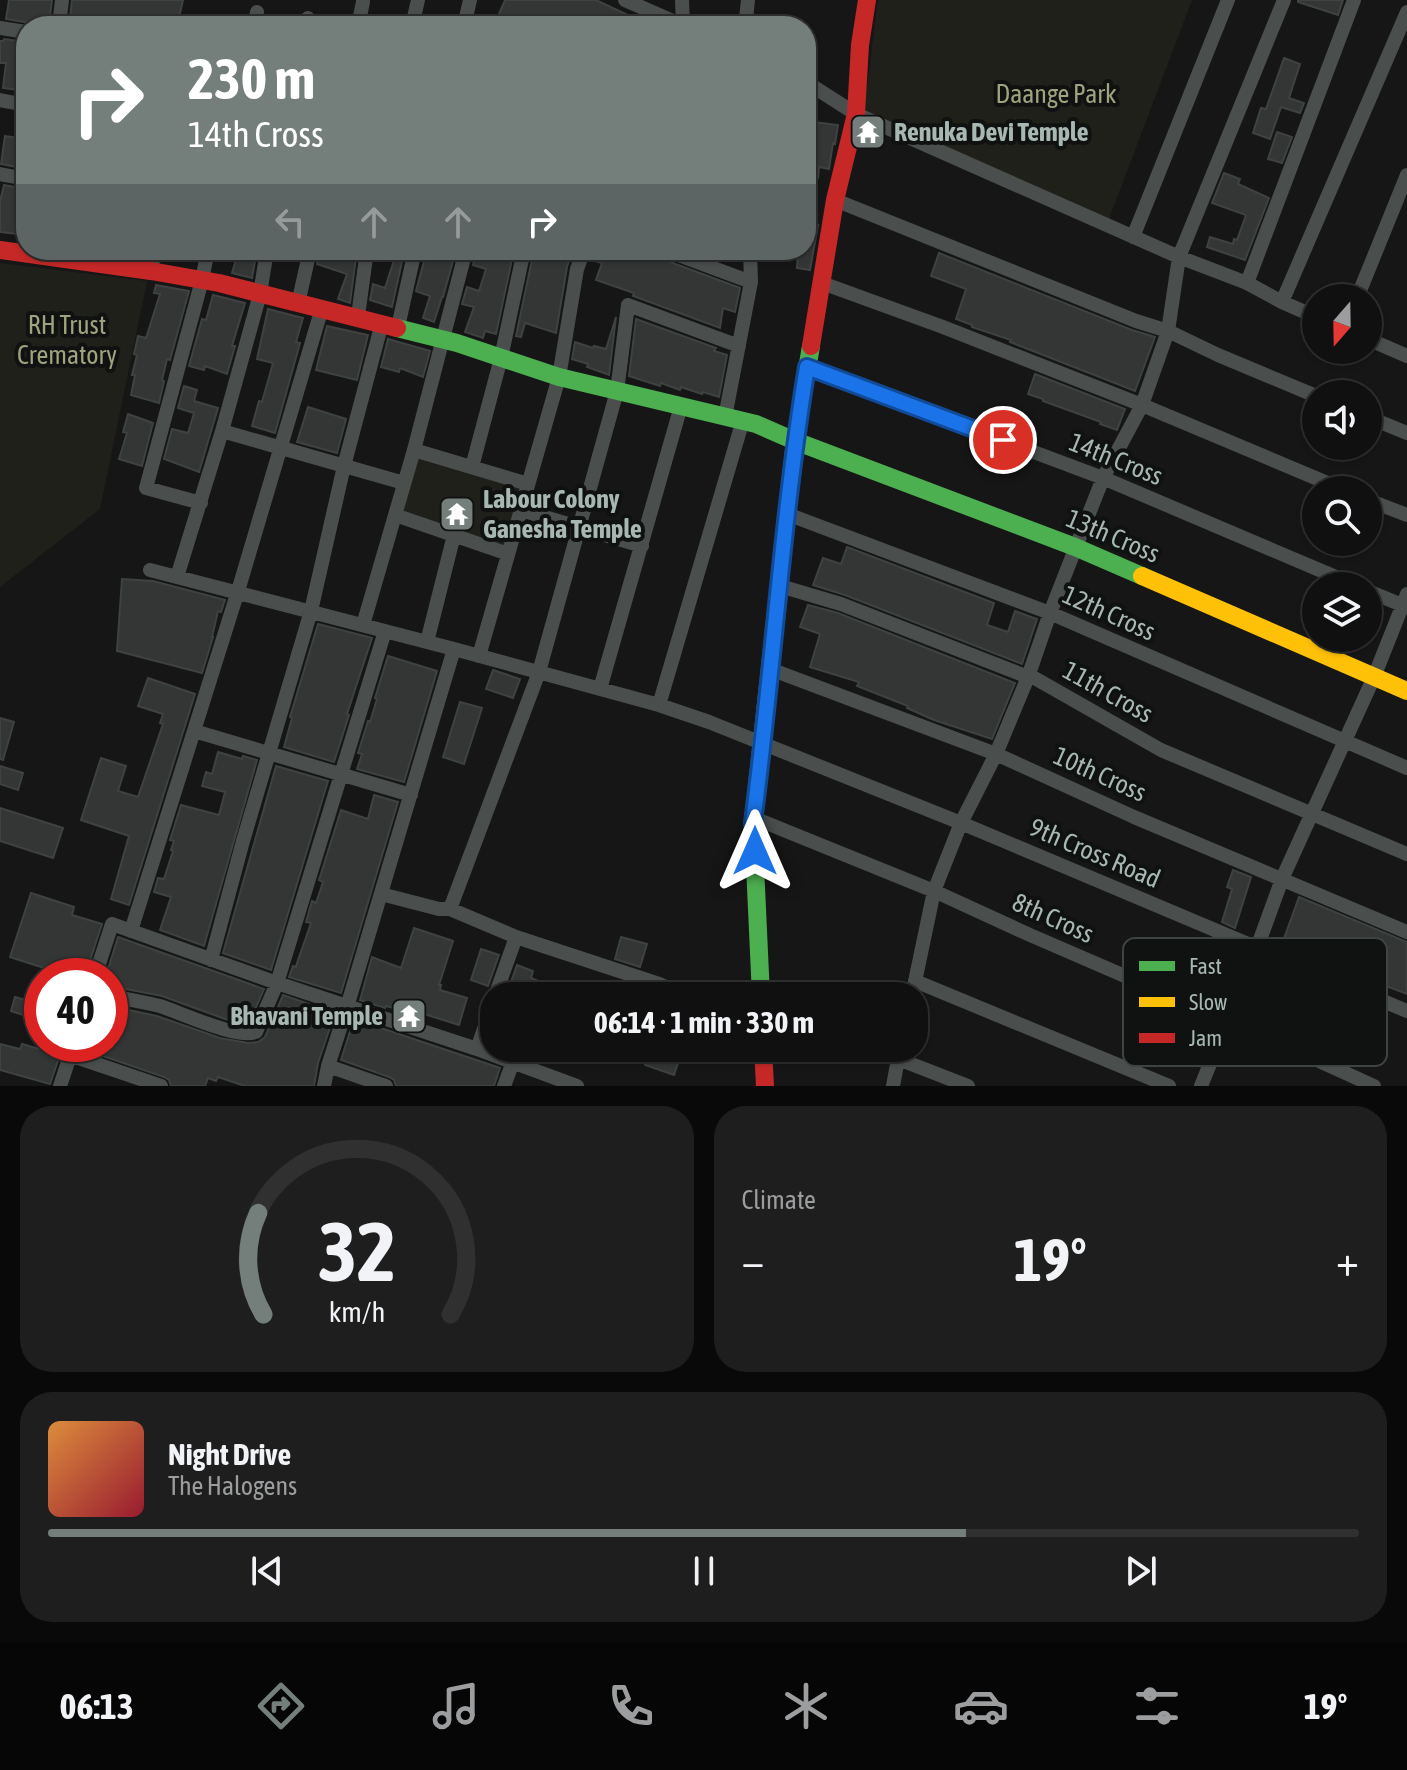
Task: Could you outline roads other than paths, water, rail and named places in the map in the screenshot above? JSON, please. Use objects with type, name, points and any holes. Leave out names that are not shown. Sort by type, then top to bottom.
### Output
[{"type":"street","points":[[625,0],[661,16]]},
{"type":"street","points":[[760,982],[754,818],[770,669],[795,441],[835,200],[856,114],[860,45],[867,0]]},
{"type":"street","points":[[1133,237],[1228,0]]},
{"type":"street","points":[[914,982],[934,891],[961,823],[996,754],[1028,677],[1103,478],[1142,405],[1168,331],[1179,257],[1284,0]]},
{"type":"street","points":[[1247,283],[1354,0]]},
{"type":"street","points":[[1282,302],[1407,12]]},
{"type":"street","points":[[816,88],[856,114],[1179,257],[1247,283],[1302,311]]},
{"type":"street","points":[[1363,284],[1407,175]]},
{"type":"street","points":[[835,200],[1136,321],[1168,331],[1302,390]]},
{"type":"street","name":"13th Cross","points":[[82,260],[202,280],[358,316],[559,377],[756,424],[1075,547],[1407,691]]},
{"type":"street","points":[[151,271],[153,260]]},
{"type":"street","points":[[201,503],[146,488],[206,260]]},
{"type":"street","points":[[177,577],[222,431],[260,294],[265,260]]},
{"type":"street","points":[[298,304],[308,260]]},
{"type":"street","points":[[358,316],[366,260]]},
{"type":"street","points":[[211,960],[311,611],[344,466],[412,260]]},
{"type":"street","points":[[363,625],[414,450],[463,260]]},
{"type":"street","points":[[472,467],[501,358],[522,260]]},
{"type":"street","points":[[479,656],[559,377],[580,260]]},
{"type":"street","points":[[692,260],[751,282]]},
{"type":"street","points":[[659,705],[734,418],[739,346],[751,282],[750,260]]},
{"type":"street","points":[[822,283],[1142,405],[1311,476]]},
{"type":"street","points":[[450,909],[539,672],[617,391],[628,305],[739,346]]},
{"type":"street","points":[[131,931],[282,448],[322,308]]},
{"type":"street","points":[[1382,345],[1407,356]]},
{"type":"street","name":"14th Cross","points":[[807,367],[1103,478],[1324,572]]},
{"type":"street","points":[[600,689],[681,406]]},
{"type":"street","points":[[1382,423],[1407,433]]},
{"type":"street","points":[[222,431],[404,483]]},
{"type":"street","points":[[414,450],[528,484]]},
{"type":"street","points":[[1382,505],[1407,515]]},
{"type":"street","points":[[521,510],[642,546]]},
{"type":"street","name":"12th Cross","points":[[787,514],[1050,613],[1407,768]]},
{"type":"street","points":[[395,515],[508,554]]},
{"type":"street","points":[[427,642],[454,535]]},
{"type":"street","name":"9th Cross Road","points":[[150,570],[659,705],[961,823],[1233,938]]},
{"type":"street","name":"11th Cross","points":[[780,586],[841,604],[1031,676],[1161,750],[1407,854]]},
{"type":"street","points":[[1261,938],[1282,879],[1346,741],[1405,602],[1382,595]]},
{"type":"street","points":[[128,1000],[159,1006],[226,1029],[251,1034],[256,1032],[277,983],[385,631]]},
{"type":"street","points":[[324,1086],[454,649]]},
{"type":"street","name":"10th Cross","points":[[770,669],[996,754],[1134,817],[1407,932]]},
{"type":"street","points":[[194,731],[411,795]]},
{"type":"street","name":"8th Cross","points":[[754,818],[934,891],[1123,975]]},
{"type":"street","points":[[381,894],[450,909],[516,937],[653,982]]},
{"type":"street","points":[[101,958],[112,924],[480,1050]]},
{"type":"street","points":[[501,982],[516,937]]},
{"type":"street","points":[[928,994],[1169,1086]]},
{"type":"street","name":"9th Cross Road","points":[[1387,1003],[1407,1011]]},
{"type":"street","points":[[477,1049],[480,1040]]},
{"type":"street","points":[[60,1086],[68,1062]]},
{"type":"street","points":[[103,1062],[161,1086]]},
{"type":"street","points":[[504,1086],[513,1062],[577,1086]]},
{"type":"street","points":[[764,1062],[765,1086]]},
{"type":"street","points":[[893,1086],[897,1062]]},
{"type":"street","points":[[918,1062],[968,1086]]},
{"type":"street","points":[[328,1066],[386,1086]]},
{"type":"street","points":[[1201,1086],[1209,1066]]},
{"type":"street","name":"8th Cross","points":[[1329,1066],[1374,1086]]},
{"type":"place","name":"Renuka Devi Temple","points":[[868,132]]},
{"type":"place","name":"Labour Colony Ganesha Temple","points":[[457,514]]},
{"type":"place","name":"Bhavani Temple","points":[[409,1016]]},
{"type":"park label","name":"Daange Park","points":[[1056,94]]},
{"type":"park label","name":"RH Trust Crematory","points":[[67,340]]}]
